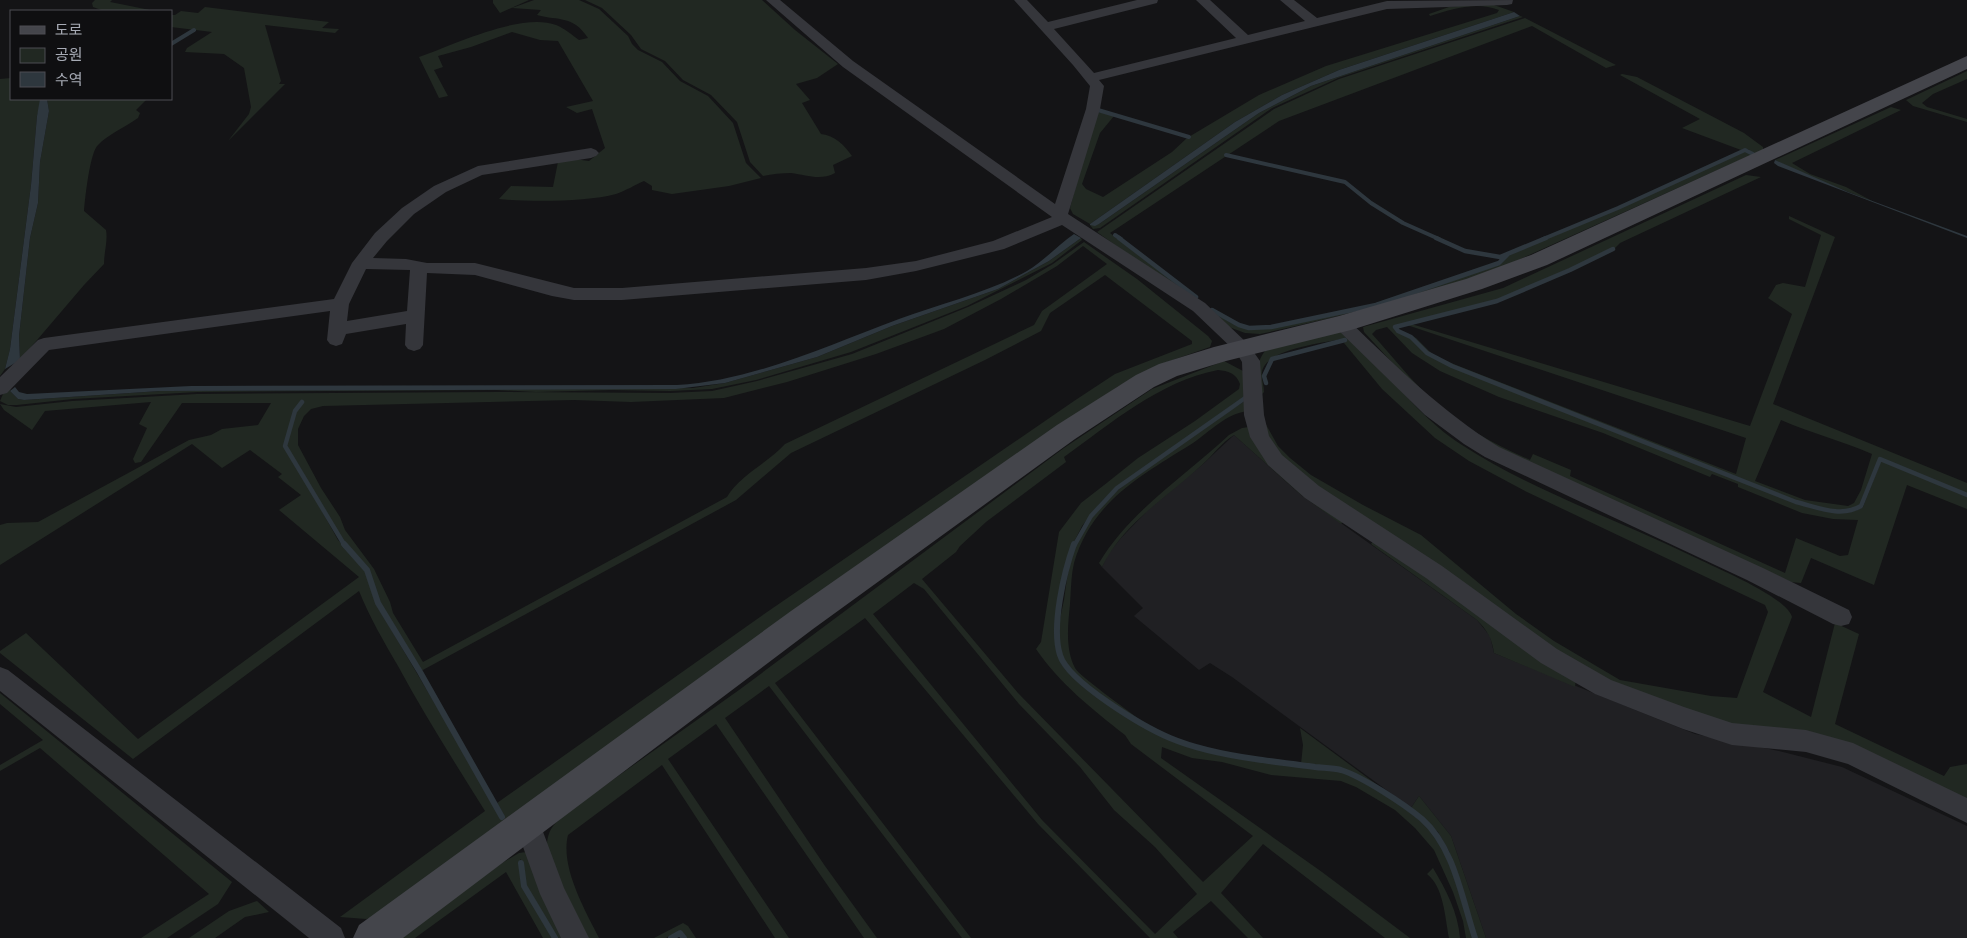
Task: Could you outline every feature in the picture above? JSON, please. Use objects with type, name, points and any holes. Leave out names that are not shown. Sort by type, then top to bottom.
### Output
[{"type":"main road","points":[[372,938],[802,620],[1109,404],[1145,381],[1168,370],[1242,348],[1342,324],[1474,284],[1539,260],[1967,62]]},
{"type":"street","points":[[772,0],[848,64],[1062,216],[1198,307],[1242,348],[1250,361],[1254,415],[1260,437],[1276,460],[1312,492],[1434,572],[1549,656],[1603,687],[1732,734],[1806,741],[1852,754],[1967,811]]},
{"type":"street","points":[[360,263],[474,269],[574,294],[622,294],[866,274],[916,266],[998,245],[1043,228],[1062,216],[1093,110],[1096,86],[1020,0]]},
{"type":"street","points":[[1045,27],[1101,6],[1152,0]]},
{"type":"street","points":[[1202,0],[1245,40]]},
{"type":"street","points":[[1286,0],[1315,22]]},
{"type":"street","points":[[1090,78],[1387,5],[1507,1]]},
{"type":"street","points":[[416,316],[337,334],[340,304],[360,263],[381,236],[408,212],[440,189],[478,171],[591,152]]},
{"type":"street","points":[[414,345],[419,267]]},
{"type":"street","points":[[0,388],[44,344],[340,304]]},
{"type":"street","points":[[1342,324],[1420,399],[1448,424],[1474,442],[1755,574],[1841,617]]},
{"type":"street","points":[[0,677],[331,938]]},
{"type":"street","points":[[528,822],[553,894],[574,938]]},
{"type":"shaded area","points":[[1234,435],[1300,494],[1477,620],[1490,636],[1494,653],[1695,734],[1779,751],[1842,767],[1967,826],[1967,938],[1486,938],[1451,836],[1419,796],[1411,808],[1232,677],[1210,663],[1199,670],[1134,616],[1143,608],[1102,567],[1108,554],[1148,510],[1202,465]]},
{"type":"green space","points":[[95,0],[112,0],[110,2],[150,10],[101,10],[93,7],[92,3]]},
{"type":"green space","points":[[493,0],[529,0],[500,13]]},
{"type":"green space","points":[[534,0],[579,0],[599,9],[628,36],[638,50],[662,62],[680,81],[708,96],[733,123],[746,163],[761,178],[729,186],[672,194],[652,190],[652,186],[644,181],[616,194],[590,199],[526,201],[499,199],[511,186],[553,187],[558,162],[566,158],[589,161],[605,148],[592,109],[577,113],[566,107],[593,101],[558,41],[540,40],[512,32],[471,47],[438,56],[443,67],[434,70],[448,96],[439,98],[419,57],[468,38],[506,26],[525,23],[541,22],[556,25],[579,40],[588,38],[571,22],[537,15],[541,10],[512,8]]},
{"type":"green space","points":[[585,0],[762,0],[795,30],[838,64],[817,78],[796,84],[810,100],[802,103],[821,134],[839,142],[852,156],[833,165],[835,173],[824,177],[791,173],[763,176],[750,162],[737,122],[711,95],[683,80],[665,61],[641,49],[631,35],[602,8]]},
{"type":"green space","points":[[1494,5],[1514,12],[1339,70],[1282,95],[1235,122],[1090,224],[1073,214],[1070,208],[1095,113],[1099,112],[1114,116],[1100,133],[1082,184],[1086,189],[1103,197],[1172,152],[1187,138],[1259,95],[1326,66],[1497,13],[1499,10],[1490,7],[1473,6],[1430,16],[1429,14],[1449,7]]},
{"type":"green space","points":[[205,7],[329,22],[322,28],[339,29],[335,33],[265,25],[281,81],[279,84],[285,84],[228,141],[249,114],[251,107],[244,68],[224,54],[185,52],[187,48],[212,32],[172,27],[172,15],[181,11],[198,13]]},
{"type":"green space","points":[[1520,16],[1523,17],[1338,78],[1272,108],[1100,228],[1093,229],[1090,225],[1099,224],[1259,113],[1311,86]]},
{"type":"green space","points":[[1525,18],[1616,65],[1606,68],[1532,26],[1279,121],[1110,233],[1214,313],[1231,323],[1249,329],[1272,327],[1377,305],[1500,264],[1509,255],[1619,208],[1746,150],[1753,154],[1507,265],[1477,276],[1385,304],[1260,334],[1245,333],[1229,327],[1097,232],[1274,109],[1339,79]]},
{"type":"green space","points":[[1967,71],[1967,79],[1933,94],[1922,103],[1927,107],[1967,119],[1967,122],[1913,106],[1906,100]]},
{"type":"green space","points":[[1620,75],[1637,77],[1744,133],[1763,147],[1763,150],[1754,154],[1748,149],[1741,150],[1682,128],[1700,119]]},
{"type":"green space","points":[[10,78],[10,100],[41,101],[37,116],[31,185],[10,349],[5,369],[0,376],[0,79]]},
{"type":"green space","points":[[47,100],[146,100],[136,110],[140,113],[138,118],[102,141],[95,149],[93,156],[88,176],[84,211],[106,230],[104,264],[20,360],[19,336],[30,238],[38,203],[40,162],[49,111]]},
{"type":"green space","points":[[1891,107],[1901,110],[1792,163],[1810,174],[1846,187],[1874,202],[1815,179],[1775,160]]},
{"type":"green space","points":[[1746,175],[1761,177],[1620,243],[1614,249],[1497,300],[1408,323],[1750,426],[1792,314],[1768,298],[1776,285],[1783,283],[1805,287],[1821,235],[1789,219],[1789,216],[1835,237],[1773,404],[1967,483],[1967,494],[1879,458],[1860,505],[1846,510],[1837,510],[1796,501],[1453,366],[1428,353],[1412,337],[1397,328],[1416,338],[1432,354],[1451,363],[1736,474],[1746,438],[1404,324],[1395,328],[1397,332],[1410,338],[1426,354],[1452,367],[1797,503],[1839,512],[1848,512],[1863,507],[1881,461],[1967,496],[1967,509],[1907,485],[1874,585],[1811,558],[1801,583],[1791,582],[1485,443],[1456,419],[1491,441],[1517,454],[1530,460],[1533,454],[1571,470],[1570,476],[1785,573],[1796,538],[1840,556],[1848,555],[1858,520],[1833,519],[1802,513],[1738,487],[1738,484],[1712,474],[1710,477],[1603,433],[1499,397],[1440,371],[1412,353],[1387,327],[1376,330],[1372,334],[1431,399],[1410,382],[1364,332],[1363,327],[1503,288]],"holes":[[[1781,420],[1872,454],[1861,490],[1854,503],[1848,506],[1805,500],[1755,481]]]},
{"type":"green space","points":[[1081,238],[1082,240],[1052,263],[967,306],[851,352],[756,380],[712,389],[536,392],[496,390],[198,392],[73,399],[17,405],[8,405],[0,401],[3,394],[11,389],[10,391],[18,399],[24,400],[160,391],[693,388],[725,383],[817,357],[892,326],[998,289],[1049,261]]},
{"type":"green space","points":[[1084,242],[1137,279],[1208,336],[1212,341],[1210,347],[1164,363],[1117,387],[378,916],[366,919],[340,917],[485,811],[440,739],[377,630],[359,591],[133,759],[0,653],[0,651],[26,633],[138,739],[359,577],[279,510],[301,495],[278,477],[282,474],[250,450],[222,468],[192,444],[0,565],[0,525],[38,522],[189,440],[211,435],[222,429],[258,425],[271,403],[182,403],[141,462],[135,463],[133,459],[147,428],[139,424],[151,402],[45,411],[32,430],[4,410],[0,404],[16,407],[72,401],[197,394],[670,393],[712,391],[757,381],[852,354],[968,307],[1026,280]],"holes":[[[1083,246],[1107,264],[1042,311],[1034,325],[785,444],[739,482],[727,497],[423,662],[393,613],[390,602],[374,569],[345,530],[340,517],[321,488],[298,445],[298,429],[304,416],[311,409],[323,406],[574,400],[631,402],[724,398],[787,382],[876,354],[944,329],[1001,299],[1057,266]],[[1105,275],[1192,341],[1192,344],[1115,374],[760,617],[497,803],[504,815],[503,819],[376,604],[369,579],[362,565],[338,540],[284,447],[294,411],[302,402],[296,411],[286,446],[341,539],[364,563],[372,577],[379,603],[421,671],[736,500],[791,453],[985,360],[1041,331],[1050,313]]]},
{"type":"green space","points":[[1338,329],[1374,362],[1426,417],[1449,436],[1489,462],[1547,491],[1732,575],[1764,592],[1787,609],[1792,617],[1763,692],[1811,717],[1835,623],[1859,634],[1835,724],[1944,776],[1950,767],[1967,764],[1967,807],[1852,749],[1715,724],[1602,682],[1322,494],[1275,453],[1259,412],[1278,446],[1311,475],[1421,535],[1516,614],[1554,641],[1620,680],[1711,696],[1737,698],[1768,612],[1765,605],[1527,492],[1469,461],[1435,438],[1382,389],[1344,343],[1346,340],[1342,339],[1296,348],[1273,358],[1266,364],[1262,372],[1264,392],[1258,398],[1258,367],[1265,351]]},
{"type":"green space","points":[[1224,361],[1243,371],[1247,395],[1117,487],[1101,502],[1082,526],[1066,565],[1055,633],[1062,665],[1091,692],[1169,739],[1208,751],[1253,761],[1339,771],[1359,779],[1394,801],[1435,833],[1446,851],[1473,938],[1466,938],[1463,921],[1453,892],[1434,850],[1415,828],[1395,810],[1356,787],[1341,781],[1271,775],[1222,762],[1192,758],[1162,747],[1161,758],[1322,872],[1410,938],[1385,938],[1263,844],[1221,893],[1263,938],[1248,938],[1211,901],[1173,932],[1178,938],[1150,938],[1038,824],[865,618],[775,683],[971,938],[962,938],[769,686],[725,718],[825,866],[877,938],[864,938],[716,724],[668,759],[789,938],[775,938],[662,765],[568,835],[566,847],[575,888],[599,938],[582,938],[547,853],[549,833],[559,820],[739,690],[1064,448],[1152,389]],"holes":[[[1218,370],[1234,375],[1240,384],[1239,389],[1195,421],[1138,458],[1081,503],[1059,532],[1041,642],[1036,649],[1055,674],[1089,706],[1125,735],[1131,744],[1253,836],[1203,882],[1018,693],[922,579],[956,552],[986,522],[1066,462],[1064,457],[1136,405],[1176,384]],[[914,583],[924,589],[1019,704],[1080,767],[1114,810],[1155,847],[1197,894],[1155,934],[1042,820],[873,614]]]},
{"type":"green space","points":[[1245,401],[1248,411],[1225,419],[1193,443],[1138,479],[1106,506],[1082,541],[1074,563],[1068,628],[1068,645],[1072,661],[1078,672],[1140,720],[1088,687],[1064,663],[1058,640],[1059,623],[1074,547],[1094,514],[1115,493],[1193,435]]},
{"type":"green space","points":[[1249,427],[1345,519],[1341,524],[1300,494],[1234,435],[1190,476],[1134,523],[1111,551],[1102,567],[1099,563],[1112,544],[1142,510],[1229,435],[1242,428]]},
{"type":"green space","points":[[1375,539],[1576,677],[1575,687],[1494,653],[1492,643],[1484,627],[1477,620],[1371,544]]},
{"type":"green space","points":[[0,693],[232,882],[218,904],[167,938],[141,938],[209,894],[40,748],[0,771],[0,765],[43,740],[0,704]]},
{"type":"green space","points":[[1300,728],[1395,798],[1360,777],[1340,768],[1301,764],[1303,745]]},
{"type":"green space","points":[[1419,796],[1451,836],[1486,938],[1477,938],[1449,851],[1438,832],[1411,808]]},
{"type":"green space","points":[[526,852],[568,938],[557,938],[526,885],[523,862],[520,859],[523,886],[553,938],[543,938],[506,872],[415,938],[398,938],[502,863],[519,853]]},
{"type":"green space","points":[[1433,868],[1454,910],[1460,938],[1449,938],[1440,895],[1433,880],[1427,874]]},
{"type":"green space","points":[[257,901],[269,912],[245,917],[215,938],[189,938],[229,911]]},
{"type":"green space","points":[[683,923],[688,926],[696,938],[686,938],[681,930],[666,938],[654,938]]},
{"type":"water","points":[[1514,12],[1520,16],[1311,86],[1259,113],[1099,224],[1095,226],[1090,225],[1235,122],[1282,95],[1339,70]]},
{"type":"water","points":[[40,100],[47,100],[49,111],[40,162],[38,203],[30,238],[19,336],[20,360],[5,369],[10,349],[31,185]]},
{"type":"water","points":[[1775,160],[1848,192],[1967,236],[1967,238],[1778,166],[1774,163]]},
{"type":"water","points":[[1074,234],[1081,238],[1049,261],[998,289],[892,326],[817,357],[725,383],[676,389],[160,391],[24,400],[18,399],[10,391],[15,387],[19,392],[27,394],[191,386],[677,385],[705,382],[733,377],[790,360],[899,319],[996,286],[1033,267]]},
{"type":"waterway","points":[[172,43],[194,30]]},
{"type":"waterway","points":[[1098,110],[1189,137]]},
{"type":"waterway","points":[[1543,239],[1618,208],[1745,150],[1753,154]]},
{"type":"waterway","points":[[1226,155],[1345,182],[1371,203],[1403,223],[1439,239]]},
{"type":"waterway","points":[[1115,235],[1121,239]]},
{"type":"waterway","points":[[1119,238],[1196,297]]},
{"type":"waterway","points":[[1436,238],[1465,251],[1500,257],[1546,238]]},
{"type":"waterway","points":[[1613,249],[1570,270],[1497,301],[1395,327],[1398,331],[1411,337],[1427,353],[1452,366],[1796,502],[1837,511],[1845,511],[1861,506],[1880,459],[1967,495]]},
{"type":"waterway","points":[[1212,310],[1239,325],[1249,328],[1271,327],[1376,305],[1499,263],[1507,255]]},
{"type":"waterway","points":[[1266,383],[1264,376],[1272,359],[1345,340]]},
{"type":"waterway","points":[[1074,546],[1091,516],[1117,488],[1248,396]]},
{"type":"waterway","points":[[302,402],[295,411],[285,446],[345,546]]},
{"type":"waterway","points":[[344,544],[367,570],[378,603],[420,672],[502,817]]},
{"type":"waterway","points":[[1074,544],[1063,584],[1057,630],[1060,655],[1066,666],[1077,678],[1126,714],[1180,742],[1234,756],[1341,770],[1360,778],[1405,806],[1422,819],[1442,844],[1456,874],[1475,938]]},
{"type":"waterway","points":[[521,863],[524,886],[555,938]]},
{"type":"waterway","points":[[671,938],[680,933],[684,938]]}]
